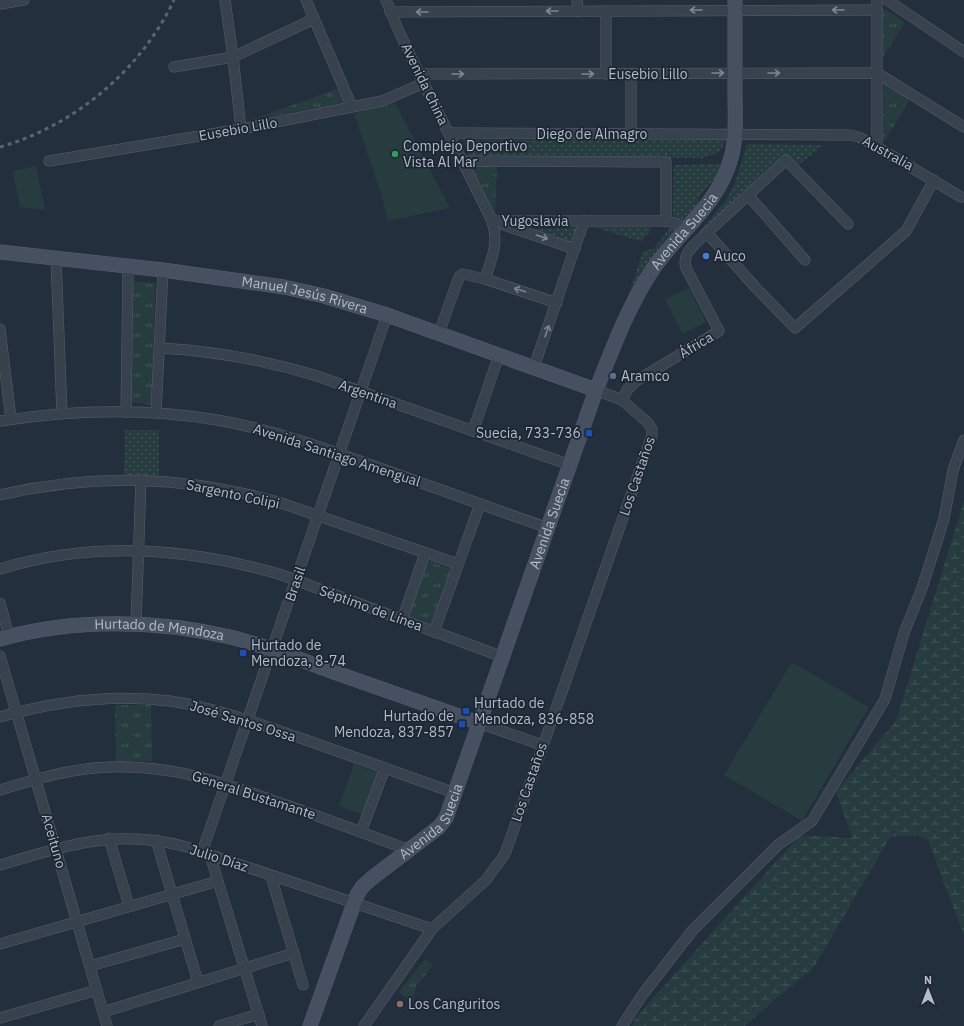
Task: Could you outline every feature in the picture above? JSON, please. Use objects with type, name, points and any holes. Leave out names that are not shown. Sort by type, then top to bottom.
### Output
[{"type":"main road","name":"Avenida Suecia","points":[[310,1026],[357,894],[367,882],[435,831],[443,823],[455,793],[596,390],[621,328],[633,302],[653,269],[685,229],[706,207],[717,190],[731,157],[735,134],[735,5]]},
{"type":"main road","name":"Manuel Jesús Rivera","points":[[0,252],[163,270],[284,287],[324,296],[387,315],[596,390]]},
{"type":"main road","name":"Hurtado de Mendoza","points":[[5,638],[60,628],[92,625],[136,624],[208,632],[273,650],[479,723]]},
{"type":"street","points":[[0,4],[24,0]]},
{"type":"street","points":[[225,0],[241,129]]},
{"type":"street","points":[[306,0],[352,107]]},
{"type":"street","name":"Avenida China","points":[[386,0],[390,12],[419,74],[492,221],[496,238],[496,246],[485,279]]},
{"type":"street","points":[[577,0],[578,11]]},
{"type":"street","points":[[887,0],[964,52]]},
{"type":"street","points":[[390,12],[606,11],[735,5],[877,5],[877,147]]},
{"type":"street","points":[[606,11],[606,74]]},
{"type":"street","points":[[174,67],[233,56],[314,19]]},
{"type":"street","points":[[877,73],[964,127]]},
{"type":"street","name":"Eusebio Lillo","points":[[419,74],[877,73]]},
{"type":"street","points":[[631,74],[631,134]]},
{"type":"street","name":"Eusebio Lillo","points":[[49,161],[241,129],[382,101],[424,83]]},
{"type":"street","name":"Diego de Almagro","points":[[449,133],[735,134]]},
{"type":"street","name":"Australia","points":[[735,134],[850,135],[859,137],[961,197]]},
{"type":"street","points":[[848,224],[786,160],[707,233],[756,288],[795,328],[906,231],[934,180]]},
{"type":"street","points":[[462,161],[666,162],[666,221]]},
{"type":"street","points":[[748,195],[805,260]]},
{"type":"street","name":"Yugoslavia","points":[[492,221],[666,221],[675,223],[685,229]]},
{"type":"street","name":"Yugoslavia","points":[[492,221],[575,249]]},
{"type":"street","points":[[534,367],[584,221]]},
{"type":"street","name":"África","points":[[622,400],[627,390],[636,381],[719,331],[686,268],[685,263],[686,254],[707,233]]},
{"type":"street","points":[[56,258],[62,414]]},
{"type":"street","points":[[126,412],[128,266]]},
{"type":"street","points":[[156,413],[163,270]]},
{"type":"street","points":[[439,333],[461,275],[466,274],[485,279],[557,303]]},
{"type":"street","name":"Brasil","points":[[206,854],[226,783],[387,315]]},
{"type":"street","points":[[0,329],[11,419]]},
{"type":"street","name":"Argentina","points":[[160,348],[206,352],[252,359],[296,369],[570,465]]},
{"type":"street","points":[[473,431],[498,354]]},
{"type":"street","name":"Los Castaños","points":[[364,1026],[432,929],[486,880],[504,854],[652,434],[652,429],[648,423],[622,400],[596,390]]},
{"type":"street","name":"Avenida Santiago Amengual","points":[[0,421],[62,414],[126,412],[190,416],[242,425],[296,439],[548,528]]},
{"type":"street","points":[[622,1026],[643,994],[692,931],[778,846],[812,821],[885,699],[904,633],[922,588],[944,519],[953,470],[964,440]]},
{"type":"street","points":[[136,624],[141,480]]},
{"type":"street","name":"Sargento Colipi","points":[[0,495],[21,490],[70,483],[141,480],[185,483],[232,491],[278,502],[458,564]]},
{"type":"street","points":[[434,632],[480,504]]},
{"type":"street","name":"Séptimo de Línea","points":[[0,568],[36,559],[78,552],[163,552],[213,558],[265,570],[296,580],[503,657]]},
{"type":"street","points":[[402,620],[425,553]]},
{"type":"street","points":[[0,603],[5,638]]},
{"type":"street","name":"Aceituno","points":[[0,656],[107,1026]]},
{"type":"street","name":"José Santos Ossa","points":[[0,717],[39,707],[84,700],[130,698],[190,705],[248,720],[455,793]]},
{"type":"street","name":"Hurtado de Mendoza","points":[[479,723],[542,745]]},
{"type":"street","name":"General Bustamante","points":[[0,790],[36,779],[72,771],[109,767],[168,770],[226,783],[408,850]]},
{"type":"street","points":[[361,832],[385,768]]},
{"type":"street","points":[[109,838],[129,906]]},
{"type":"street","name":"Julio Díaz","points":[[0,865],[91,840],[135,838],[156,840],[172,843],[432,929]]},
{"type":"street","points":[[156,840],[198,982]]},
{"type":"street","points":[[206,854],[218,881],[262,1026]]},
{"type":"street","points":[[272,876],[303,985]]},
{"type":"street","points":[[0,944],[218,881]]},
{"type":"street","points":[[90,966],[185,939]]},
{"type":"street","points":[[103,1012],[294,953]]},
{"type":"street","points":[[0,1018],[97,990]]},
{"type":"street","points":[[219,1026],[259,1014]]},
{"type":"green space","points":[[881,8],[905,22],[883,57]]},
{"type":"green space","points":[[884,79],[911,97],[885,141],[883,140]]},
{"type":"green space","points":[[340,88],[345,102],[248,121]]},
{"type":"green space","name":"Complejo Deportivo Vista Al Mar","points":[[395,103],[450,208],[388,221],[381,194],[354,113]]},
{"type":"green space","points":[[725,139],[724,144],[718,152],[703,158],[470,158],[463,140]]},
{"type":"green space","points":[[747,144],[823,145],[796,167],[785,158],[701,237],[698,233],[726,200],[735,183]]},
{"type":"green space","points":[[469,163],[497,164],[495,217]]},
{"type":"green space","points":[[720,164],[719,171],[716,176],[700,196],[697,208],[684,222],[673,219],[674,165]]},
{"type":"green space","points":[[36,166],[45,210],[20,207],[13,171]]},
{"type":"green space","points":[[672,225],[676,229],[650,261],[628,296],[643,251],[653,249]]},
{"type":"green space","points":[[592,227],[651,228],[649,233],[641,241]]},
{"type":"green space","points":[[578,228],[572,244],[536,231],[536,229]]},
{"type":"green space","points":[[131,281],[155,283],[152,405],[130,402]]},
{"type":"green space","points":[[689,288],[706,322],[682,334],[665,299]]},
{"type":"green space","points":[[125,430],[159,430],[159,477],[124,477]]},
{"type":"green space","points":[[964,501],[964,936],[928,840],[916,835],[890,837],[814,967],[744,1026],[632,1026],[636,1017],[800,835],[852,838],[836,791],[896,721]]},
{"type":"green space","points":[[426,560],[451,569],[433,624],[407,615]]},
{"type":"green space","points":[[792,662],[869,707],[802,821],[724,775]]},
{"type":"green space","points":[[115,705],[151,705],[152,761],[116,762]]},
{"type":"green space","points":[[354,764],[379,773],[364,815],[339,806]]},
{"type":"green space","points":[[425,959],[433,965],[416,986],[413,1002],[399,992]]},
{"type":"railway","points":[[0,147],[27,138],[54,125],[79,110],[102,92],[124,72],[143,50],[160,26],[174,0]]},
{"type":"place","name":"Complejo Deportivo Vista Al Mar","points":[[395,154]]},
{"type":"place","name":"Auco","points":[[706,256]]},
{"type":"place","name":"Aramco","points":[[613,376]]},
{"type":"place","name":"Suecia, 733-736","points":[[589,433]]},
{"type":"place","name":"Hurtado de Mendoza, 8-74","points":[[243,653]]},
{"type":"place","name":"Hurtado de Mendoza, 836-858","points":[[466,711]]},
{"type":"place","name":"Hurtado de Mendoza, 837-857","points":[[462,724]]},
{"type":"place","name":"Los Canguritos","points":[[400,1004]]}]
